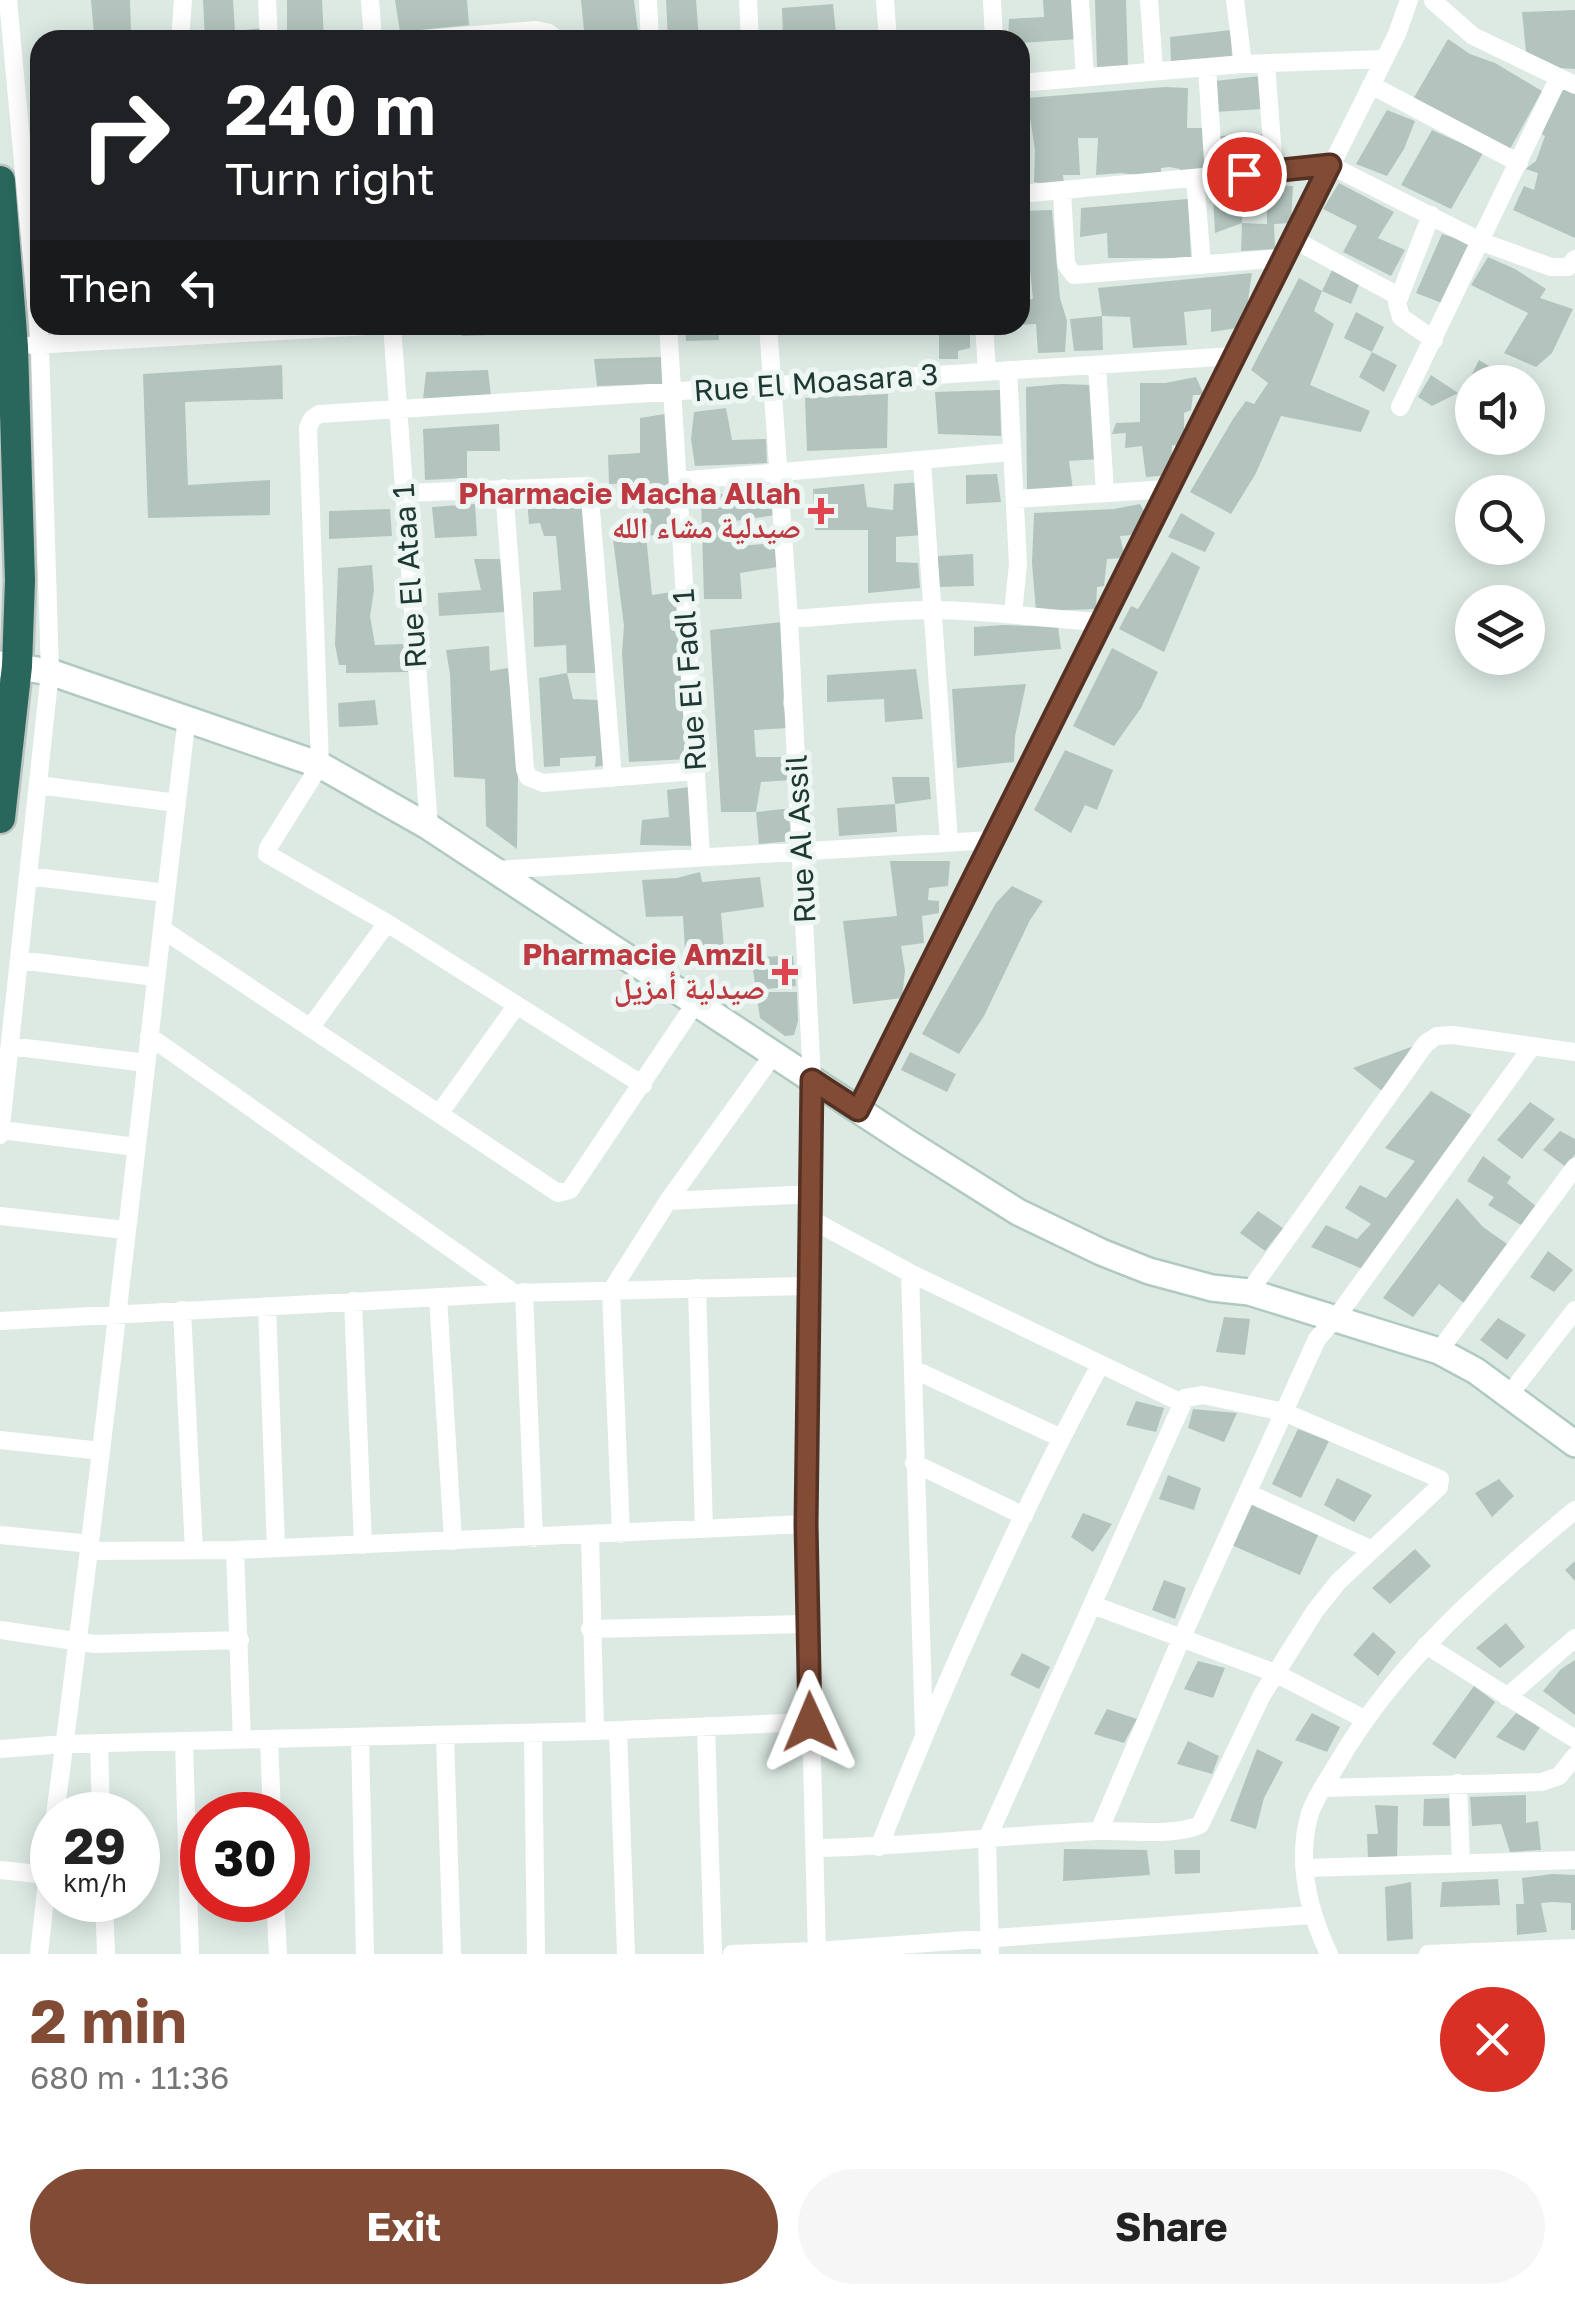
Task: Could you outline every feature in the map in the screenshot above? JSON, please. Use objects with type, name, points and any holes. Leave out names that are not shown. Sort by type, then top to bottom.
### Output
[{"type":"highway","points":[[0,181],[18,347],[20,532],[0,818]]},
{"type":"highway","points":[[0,445],[0,589]]},
{"type":"street","points":[[8,0],[18,347],[50,672],[0,1132],[136,1146]]},
{"type":"street","points":[[181,30],[184,0]]},
{"type":"street","points":[[266,0],[268,30]]},
{"type":"street","points":[[370,0],[372,30]]},
{"type":"street","points":[[648,0],[650,30]]},
{"type":"street","points":[[748,0],[750,30]]},
{"type":"street","points":[[885,0],[887,30]]},
{"type":"street","points":[[992,0],[994,30]]},
{"type":"street","points":[[1080,0],[1085,77]]},
{"type":"street","points":[[1150,0],[1154,70]]},
{"type":"street","points":[[1235,0],[1243,64]]},
{"type":"street","points":[[858,1110],[1371,86],[1409,0],[1442,0]]},
{"type":"street","points":[[1400,407],[1519,163],[1567,81],[1473,36],[1433,0]]},
{"type":"street","points":[[1030,82],[1243,64],[1384,59]]},
{"type":"street","points":[[1266,64],[1274,170]]},
{"type":"street","points":[[1202,265],[1207,67]]},
{"type":"street","points":[[1371,86],[1519,163]]},
{"type":"street","points":[[1030,193],[1330,165],[1482,242],[1551,268],[1568,266],[1575,259]]},
{"type":"street","points":[[1062,191],[1066,264],[1074,274],[1284,258]]},
{"type":"street","points":[[1431,215],[1398,296],[1401,317],[1434,340]]},
{"type":"street","points":[[1294,239],[1398,296]]},
{"type":"street","points":[[18,347],[101,335]]},
{"type":"street","name":"Rue El Ataa 1","points":[[390,335],[428,827]]},
{"type":"street","name":"Rue El Fadl 1","points":[[669,335],[701,856]]},
{"type":"street","name":"Rue Al Assil","points":[[769,335],[802,850],[812,1080],[806,1524],[817,1953]]},
{"type":"street","points":[[985,335],[987,371]]},
{"type":"street","name":"Rue El Moasara 3","points":[[320,765],[308,428],[319,414],[1234,356]]},
{"type":"street","points":[[1097,365],[1105,493]]},
{"type":"street","points":[[1008,370],[1016,499],[1018,593],[1014,613]]},
{"type":"street","points":[[678,481],[1011,452]]},
{"type":"street","points":[[922,462],[948,842]]},
{"type":"street","points":[[404,493],[585,484],[590,491],[612,778]]},
{"type":"street","points":[[504,488],[525,769],[535,782],[543,783],[695,771]]},
{"type":"street","points":[[1016,499],[1168,488]]},
{"type":"street","points":[[788,619],[934,610],[1101,622]]},
{"type":"street","points":[[9,665],[50,672],[320,765],[428,827],[1018,1212],[1101,1252],[1187,1282],[1248,1292],[1439,1350],[1509,1394],[1575,1444]]},
{"type":"street","points":[[58,1792],[187,718]]},
{"type":"street","points":[[320,765],[267,854],[387,923],[643,1086]]},
{"type":"street","points":[[38,786],[177,802]]},
{"type":"street","points":[[494,870],[992,840]]},
{"type":"street","points":[[28,876],[166,893]]},
{"type":"street","points":[[310,1028],[387,923]]},
{"type":"street","points":[[162,929],[552,1191],[563,1193],[570,1190],[643,1086],[694,1004]]},
{"type":"street","points":[[19,960],[156,976]]},
{"type":"street","points":[[439,1114],[516,1006]]},
{"type":"street","points":[[1248,1292],[1426,1042],[1437,1036],[1453,1035],[1575,1052]]},
{"type":"street","points":[[149,1036],[520,1292]]},
{"type":"street","points":[[10,1046],[146,1063]]},
{"type":"street","points":[[1099,1831],[1317,1339],[1530,1048]]},
{"type":"street","points":[[620,1534],[612,1290],[668,1201],[773,1054]]},
{"type":"street","points":[[1439,1350],[1575,1167]]},
{"type":"street","points":[[668,1201],[812,1194]]},
{"type":"street","points":[[0,1216],[126,1230]]},
{"type":"street","points":[[812,1220],[910,1273],[1182,1403]]},
{"type":"street","points":[[910,1273],[924,1735]]},
{"type":"street","points":[[0,1321],[520,1292],[808,1286]]},
{"type":"street","points":[[697,1288],[704,1529]]},
{"type":"street","points":[[520,1292],[534,1538]]},
{"type":"street","points":[[438,1297],[453,1541]]},
{"type":"street","points":[[353,1301],[363,1544]]},
{"type":"street","points":[[267,1306],[276,1548]]},
{"type":"street","points":[[182,1310],[194,1550]]},
{"type":"street","points":[[1509,1394],[1572,1320]]},
{"type":"street","points":[[879,1847],[924,1735],[1024,1516],[1100,1365]]},
{"type":"street","points":[[914,1370],[1061,1438]]},
{"type":"street","points":[[814,1848],[879,1847],[987,1839],[1099,1831],[1185,1830],[1200,1825],[1232,1751],[1275,1673],[1338,1582],[1440,1487],[1440,1479],[1284,1412],[1203,1394],[1190,1396],[1182,1403],[987,1839],[990,1946]]},
{"type":"street","points":[[0,1440],[101,1451]]},
{"type":"street","points":[[914,1463],[1024,1516]]},
{"type":"street","points":[[1248,1494],[1372,1550]]},
{"type":"street","points":[[1329,1954],[1311,1914],[1304,1868],[1309,1818],[1322,1788],[1364,1719],[1426,1646],[1575,1510]]},
{"type":"street","points":[[0,1534],[90,1548],[235,1550],[806,1524]]},
{"type":"street","points":[[590,1536],[595,1731]]},
{"type":"street","points":[[235,1550],[242,1740]]},
{"type":"street","points":[[1093,1604],[1275,1673],[1364,1719]]},
{"type":"street","points":[[590,1629],[807,1624]]},
{"type":"street","points":[[0,1630],[95,1644],[240,1640]]},
{"type":"street","points":[[1508,1697],[1575,1638]]},
{"type":"street","points":[[1426,1646],[1575,1739]]},
{"type":"street","points":[[0,1749],[810,1722]]},
{"type":"street","points":[[706,1726],[713,1954]]},
{"type":"street","points":[[618,1730],[626,1954]]},
{"type":"street","points":[[532,1733],[536,1954]]},
{"type":"street","points":[[445,1735],[452,1954]]},
{"type":"street","points":[[360,1738],[366,1954]]},
{"type":"street","points":[[268,1739],[271,1792]]},
{"type":"street","points":[[184,1741],[190,1954]]},
{"type":"street","points":[[99,1743],[100,1792]]},
{"type":"street","points":[[1322,1788],[1554,1780],[1575,1756]]},
{"type":"street","points":[[1458,1784],[1460,1863]]},
{"type":"street","points":[[1304,1868],[1575,1860]]},
{"type":"street","points":[[0,1870],[30,1873]]},
{"type":"street","points":[[732,1954],[990,1946],[1311,1914]]},
{"type":"street","points":[[39,1954],[43,1922]]},
{"type":"street","points":[[105,1922],[106,1954]]},
{"type":"street","points":[[276,1922],[278,1954]]},
{"type":"street","points":[[1428,1954],[1575,1948]]},
{"type":"building","points":[[91,0],[130,0],[131,30],[94,30]]},
{"type":"building","points":[[203,0],[233,0],[235,30],[204,30]]},
{"type":"building","points":[[287,0],[322,0],[324,30],[287,30]]},
{"type":"building","points":[[395,0],[467,0],[469,25],[400,30]]},
{"type":"building","points":[[581,0],[634,0],[638,30],[584,30]]},
{"type":"building","points":[[666,0],[696,0],[698,30],[668,30]]},
{"type":"building","points":[[1043,0],[1076,0],[1079,39],[1030,42],[1030,30],[1008,30],[1009,19],[1044,17]]},
{"type":"building","points":[[1095,0],[1126,0],[1128,66],[1097,67]]},
{"type":"building","points":[[833,4],[836,30],[783,30],[782,8]]},
{"type":"building","points":[[1575,10],[1575,69],[1558,68],[1526,52],[1522,12]]},
{"type":"building","points":[[1231,30],[1232,59],[1171,61],[1170,37]]},
{"type":"building","points":[[1448,39],[1542,91],[1509,151],[1412,101]]},
{"type":"building","points":[[1260,76],[1262,109],[1215,112],[1215,81]]},
{"type":"building","points":[[1563,86],[1575,92],[1575,238],[1513,210],[1524,186],[1534,190],[1538,173],[1525,169],[1536,161],[1545,136],[1536,131]]},
{"type":"building","points":[[1188,88],[1187,128],[1207,128],[1208,172],[1180,177],[1180,169],[1169,167],[1161,168],[1161,178],[1121,173],[1096,175],[1098,138],[1078,138],[1080,175],[1063,175],[1064,187],[1034,182],[1030,98]]},
{"type":"building","points":[[1387,110],[1415,121],[1387,176],[1356,164]]},
{"type":"building","points":[[1432,130],[1483,153],[1451,209],[1401,185]]},
{"type":"building","points":[[1264,134],[1265,169],[1221,170],[1219,136]]},
{"type":"building","points":[[1339,183],[1394,212],[1378,238],[1405,250],[1391,276],[1343,252],[1357,226],[1323,209]]},
{"type":"building","points":[[1293,186],[1291,223],[1274,224],[1275,249],[1241,251],[1242,223],[1267,224],[1267,187]]},
{"type":"building","points":[[1243,196],[1242,223],[1215,233],[1213,197]]},
{"type":"building","points":[[1188,199],[1191,258],[1108,258],[1107,233],[1080,237],[1081,208]]},
{"type":"building","points":[[1052,210],[1060,298],[1067,321],[1065,352],[1038,353],[1036,324],[1030,324],[1030,211]]},
{"type":"building","points":[[1442,234],[1471,243],[1442,303],[1416,293]]},
{"type":"building","points":[[1488,257],[1546,289],[1540,298],[1573,309],[1552,353],[1538,365],[1531,365],[1504,353],[1528,313],[1471,285]]},
{"type":"building","points":[[1333,268],[1361,280],[1351,304],[1322,291]]},
{"type":"building","points":[[1252,273],[1244,327],[1211,332],[1211,309],[1184,312],[1187,345],[1133,348],[1130,317],[1102,316],[1098,288]]},
{"type":"building","points":[[1299,278],[1322,291],[1314,311],[1334,324],[1310,385],[1370,411],[1361,432],[1281,416],[1256,473],[1231,514],[1190,492],[1233,419],[1246,401],[1254,404],[1268,383],[1251,370]]},
{"type":"building","points":[[1356,312],[1384,327],[1372,352],[1344,338]]},
{"type":"building","points":[[1102,316],[1103,350],[1074,351],[1070,319]]},
{"type":"building","points":[[686,335],[719,335],[719,340],[686,341]]},
{"type":"building","points":[[939,335],[970,335],[970,348],[958,351],[958,359],[939,359]]},
{"type":"building","points":[[1372,352],[1397,365],[1384,392],[1359,377]]},
{"type":"building","points":[[661,357],[662,384],[597,386],[594,359]]},
{"type":"building","points":[[282,365],[283,399],[185,402],[188,485],[270,480],[270,515],[148,518],[143,374]]},
{"type":"building","points":[[488,370],[491,396],[423,399],[426,372]]},
{"type":"building","points":[[1431,375],[1455,391],[1432,406],[1418,397]]},
{"type":"building","points":[[1196,377],[1204,395],[1193,395],[1191,410],[1184,413],[1184,446],[1172,445],[1171,475],[1146,477],[1142,446],[1125,448],[1126,433],[1112,434],[1116,423],[1140,422],[1140,383]]},
{"type":"building","points":[[1092,385],[1100,459],[1069,461],[1073,490],[1027,492],[1026,387]]},
{"type":"building","points":[[1000,390],[1001,436],[938,434],[935,392]]},
{"type":"building","points":[[888,394],[887,448],[807,451],[805,398]]},
{"type":"building","points":[[726,408],[732,440],[766,439],[767,463],[695,466],[691,439],[694,412]]},
{"type":"building","points":[[665,414],[677,533],[646,536],[640,483],[609,484],[608,455],[640,453],[640,418]]},
{"type":"building","points":[[499,424],[500,451],[467,451],[467,478],[425,480],[423,429]]},
{"type":"building","points":[[997,474],[1001,502],[966,504],[966,475]]},
{"type":"building","points":[[920,482],[922,535],[896,537],[896,562],[918,563],[920,588],[868,593],[868,530],[815,530],[813,489],[864,484],[867,507],[893,510],[894,484]]},
{"type":"building","points":[[772,489],[775,515],[735,521],[739,546],[775,543],[777,567],[740,573],[742,599],[704,599],[701,496]]},
{"type":"building","points":[[560,498],[561,505],[585,501],[596,673],[567,673],[566,645],[534,647],[533,592],[561,590],[556,536],[544,536],[540,523],[529,524],[527,500]]},
{"type":"building","points":[[475,504],[477,536],[435,538],[432,507]]},
{"type":"building","points":[[1140,504],[1148,518],[1133,535],[1120,536],[1125,558],[1107,559],[1104,586],[1097,587],[1096,609],[1036,611],[1032,563],[1034,513]]},
{"type":"building","points":[[390,509],[392,536],[329,539],[329,511]]},
{"type":"building","points":[[1181,513],[1215,533],[1205,552],[1168,537]]},
{"type":"building","points":[[646,536],[652,595],[679,591],[689,759],[629,762],[624,626],[613,539]]},
{"type":"building","points":[[1172,552],[1200,567],[1164,652],[1119,629],[1131,606],[1138,609]]},
{"type":"building","points":[[973,554],[974,586],[938,587],[938,556]]},
{"type":"building","points":[[474,559],[504,559],[505,612],[439,616],[438,593],[481,590]]},
{"type":"building","points":[[372,565],[370,616],[375,645],[403,644],[408,672],[346,673],[346,665],[339,665],[335,645],[338,568]]},
{"type":"building","points":[[782,622],[786,677],[783,703],[788,728],[754,730],[756,757],[789,757],[790,780],[761,782],[756,812],[721,812],[710,630]]},
{"type":"building","points":[[974,627],[1058,627],[1061,649],[974,656]]},
{"type":"building","points":[[489,646],[490,671],[508,668],[518,775],[517,849],[486,826],[485,779],[454,777],[446,650]]},
{"type":"building","points":[[1112,648],[1158,672],[1141,708],[1114,746],[1073,726]]},
{"type":"building","points":[[916,669],[923,719],[885,722],[884,699],[827,702],[827,675]]},
{"type":"building","points":[[567,673],[573,699],[599,700],[606,765],[595,767],[596,756],[560,758],[560,766],[544,767],[539,678]]},
{"type":"building","points":[[1026,684],[1014,762],[957,768],[952,689]]},
{"type":"building","points":[[375,700],[378,725],[339,727],[338,703]]},
{"type":"building","points":[[1065,750],[1113,770],[1097,810],[1085,805],[1071,833],[1034,810]]},
{"type":"building","points":[[892,777],[929,777],[931,799],[895,804]]},
{"type":"building","points":[[690,787],[697,846],[640,845],[642,820],[669,817],[667,790]]},
{"type":"building","points":[[895,804],[897,832],[839,836],[837,808]]},
{"type":"building","points":[[793,808],[792,841],[759,844],[756,812]]},
{"type":"building","points":[[890,861],[950,861],[948,886],[929,888],[928,900],[939,901],[939,913],[922,916],[924,943],[901,946],[905,971],[902,998],[853,1004],[843,921],[897,916]]},
{"type":"building","points":[[700,872],[702,882],[760,877],[764,907],[721,913],[724,949],[685,951],[683,916],[646,917],[642,880]]},
{"type":"building","points":[[1012,886],[1043,901],[984,1016],[959,1054],[922,1034],[996,903]]},
{"type":"building","points":[[793,956],[796,986],[756,990],[751,957]]},
{"type":"building","points":[[756,992],[797,992],[798,1021],[794,1035],[785,1036],[760,1018]]},
{"type":"building","points":[[1425,1042],[1382,1091],[1353,1068]]},
{"type":"building","points":[[910,1052],[956,1074],[947,1092],[901,1070]]},
{"type":"building","points":[[1431,1091],[1473,1116],[1367,1271],[1311,1247],[1326,1225],[1357,1239],[1371,1224],[1345,1208],[1360,1185],[1386,1198],[1415,1161],[1385,1148]]},
{"type":"building","points":[[1530,1102],[1555,1119],[1522,1159],[1497,1140]]},
{"type":"building","points":[[1560,1131],[1575,1139],[1575,1154],[1566,1167],[1543,1150]]},
{"type":"building","points":[[1483,1156],[1511,1177],[1507,1183],[1537,1207],[1521,1225],[1488,1205],[1494,1197],[1467,1181]]},
{"type":"building","points":[[1457,1198],[1483,1227],[1510,1246],[1464,1303],[1439,1284],[1413,1317],[1383,1298]]},
{"type":"building","points":[[1258,1211],[1283,1228],[1265,1251],[1240,1233]]},
{"type":"building","points":[[1548,1251],[1573,1270],[1554,1292],[1530,1277]]},
{"type":"building","points":[[1224,1317],[1250,1319],[1245,1355],[1216,1352]]},
{"type":"building","points":[[1498,1318],[1526,1335],[1507,1360],[1480,1340]]},
{"type":"building","points":[[1136,1401],[1164,1408],[1156,1432],[1126,1425]]},
{"type":"building","points":[[1193,1409],[1237,1413],[1224,1442],[1188,1428]]},
{"type":"building","points":[[1298,1429],[1329,1441],[1301,1498],[1272,1484]]},
{"type":"building","points":[[1168,1475],[1201,1488],[1194,1510],[1159,1499]]},
{"type":"building","points":[[1337,1478],[1372,1495],[1354,1522],[1324,1505]]},
{"type":"building","points":[[1499,1479],[1514,1496],[1492,1517],[1475,1493]]},
{"type":"building","points":[[1249,1500],[1320,1531],[1300,1575],[1229,1544]]},
{"type":"building","points":[[1083,1513],[1112,1524],[1093,1552],[1071,1537]]},
{"type":"building","points":[[1415,1549],[1431,1566],[1390,1604],[1372,1588]]},
{"type":"building","points":[[1575,1561],[1575,1581],[1565,1570]]},
{"type":"building","points":[[1164,1580],[1186,1588],[1175,1619],[1152,1610]]},
{"type":"building","points":[[1506,1623],[1525,1647],[1500,1668],[1476,1648]]},
{"type":"building","points":[[1373,1632],[1396,1652],[1378,1676],[1353,1655]]},
{"type":"building","points":[[1022,1653],[1050,1667],[1039,1689],[1010,1675]]},
{"type":"building","points":[[1575,1660],[1575,1715],[1543,1691],[1561,1669]]},
{"type":"building","points":[[1198,1661],[1225,1668],[1213,1698],[1184,1689]]},
{"type":"building","points":[[1474,1686],[1495,1702],[1455,1759],[1432,1744]]},
{"type":"building","points":[[1107,1709],[1137,1719],[1124,1743],[1094,1734]]},
{"type":"building","points":[[1312,1713],[1340,1727],[1327,1752],[1295,1740]]},
{"type":"building","points":[[1516,1713],[1541,1726],[1524,1751],[1496,1737]]},
{"type":"building","points":[[1188,1741],[1219,1756],[1212,1774],[1177,1764]]},
{"type":"building","points":[[1257,1749],[1283,1762],[1264,1798],[1256,1829],[1230,1821]]},
{"type":"building","points":[[1526,1795],[1526,1823],[1538,1821],[1541,1850],[1510,1852],[1501,1824],[1472,1826],[1470,1797]]},
{"type":"building","points":[[1449,1798],[1450,1826],[1423,1826],[1424,1799]]},
{"type":"building","points":[[1375,1805],[1398,1806],[1397,1860],[1368,1859],[1367,1834],[1378,1834]]},
{"type":"building","points":[[1064,1849],[1147,1850],[1150,1875],[1063,1881]]},
{"type":"building","points":[[1174,1850],[1200,1850],[1200,1873],[1175,1874]]},
{"type":"building","points":[[1575,1875],[1575,1930],[1571,1930],[1571,1903],[1541,1903],[1547,1932],[1517,1935],[1516,1904],[1524,1904],[1522,1878]]},
{"type":"building","points":[[1498,1879],[1500,1905],[1440,1907],[1442,1882]]},
{"type":"building","points":[[1411,1882],[1413,1939],[1387,1941],[1385,1887]]},
{"type":"place","name":"Pharmacie Macha Allah صيدلية مشاء الله","points":[[821,511]]},
{"type":"place","name":"Pharmacie Amzil صيدلية أمزيل","points":[[785,972]]},
{"type":"route","points":[[810,1722],[806,1524],[812,1080],[858,1110],[1330,165],[1244,174]]}]
